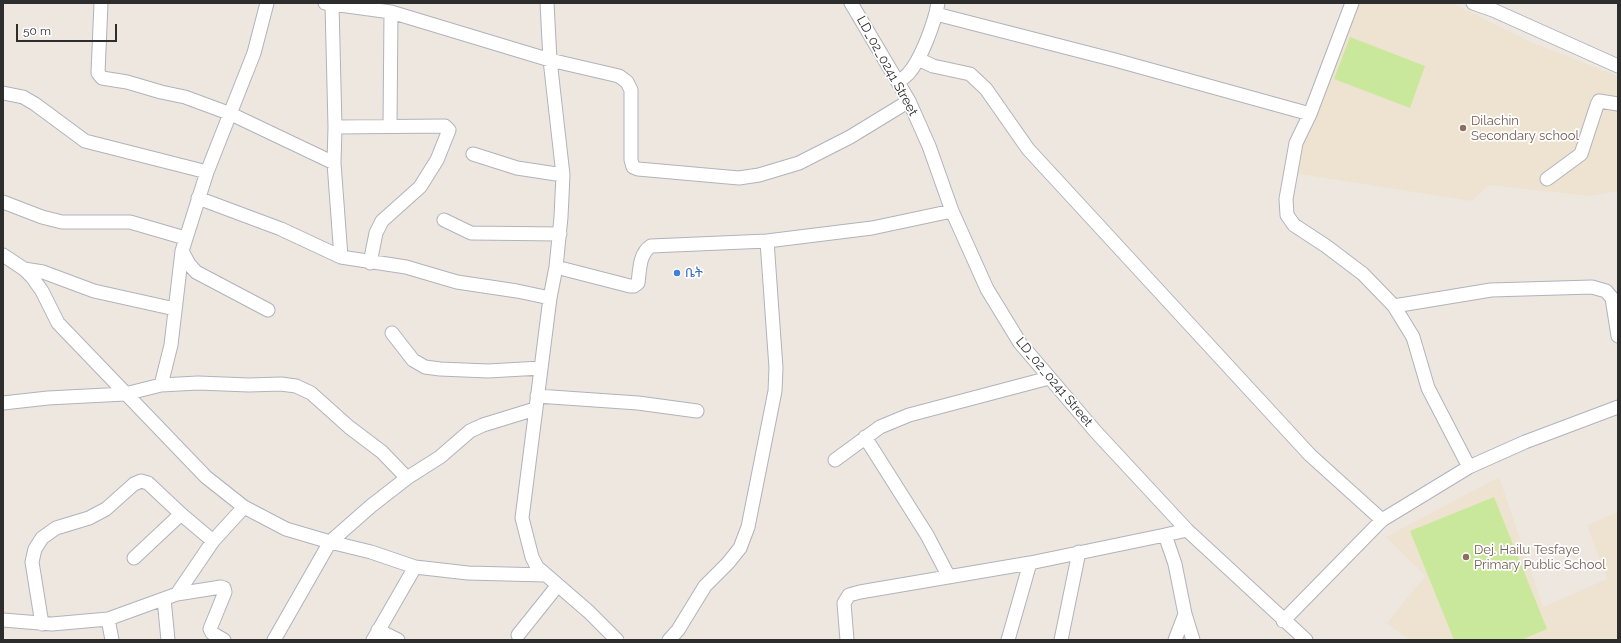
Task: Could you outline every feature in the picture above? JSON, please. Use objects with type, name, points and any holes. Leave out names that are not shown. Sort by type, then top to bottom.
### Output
[{"type":"street","points":[[101,3],[98,73],[102,78],[127,82],[161,92],[186,97],[231,114],[334,163]]},
{"type":"street","points":[[161,385],[171,345],[184,244],[207,172],[254,53],[268,3]]},
{"type":"street","points":[[547,3],[550,60],[563,175],[560,234],[535,410],[522,518],[532,557],[537,567],[615,639]]},
{"type":"street","name":"LD_02_0241 Street","points":[[851,3],[909,101],[929,146],[952,211],[987,289],[1020,343],[1096,432],[1187,530],[1306,640]]},
{"type":"street","points":[[1352,3],[1310,114],[1296,143],[1286,199],[1287,215],[1294,225],[1326,246],[1363,274],[1394,306],[1413,337],[1428,388],[1469,467]]},
{"type":"street","points":[[1473,3],[1493,10],[1618,66]]},
{"type":"street","points":[[340,257],[334,163],[335,127],[328,4],[391,12],[550,60],[619,76],[627,82],[631,90],[631,160],[633,167],[638,169],[739,178],[759,175],[799,163],[850,137],[909,101]]},
{"type":"street","points":[[898,82],[908,74],[918,59],[938,9],[1310,114]]},
{"type":"street","points":[[390,126],[391,12]]},
{"type":"street","points":[[918,59],[933,66],[970,74],[986,89],[1028,149],[1310,455],[1382,520]]},
{"type":"street","points":[[3,93],[23,97],[85,141],[207,172]]},
{"type":"street","points":[[1547,179],[1581,154],[1599,102],[1618,104]]},
{"type":"street","points":[[335,127],[445,126],[449,130],[449,134],[437,160],[420,187],[382,221],[376,233],[370,263]]},
{"type":"street","points":[[473,154],[517,168],[563,175]]},
{"type":"street","points":[[198,198],[281,229],[340,257],[370,263],[406,267],[457,282],[517,291],[550,298]]},
{"type":"street","points":[[3,202],[42,217],[62,222],[130,222],[184,244]]},
{"type":"street","points":[[556,267],[634,286],[638,283],[642,257],[645,250],[651,246],[767,241],[872,228],[952,211]]},
{"type":"street","points":[[444,220],[471,232],[560,234]]},
{"type":"street","points":[[669,640],[678,630],[705,586],[728,563],[740,548],[748,527],[775,391],[776,368],[767,241]]},
{"type":"street","points":[[184,244],[189,264],[196,272],[268,310]]},
{"type":"street","points":[[3,255],[24,269],[32,277],[42,291],[58,323],[125,394],[206,477],[244,507],[286,529],[371,552],[415,567],[468,573],[545,576]]},
{"type":"street","points":[[24,269],[43,272],[94,291],[176,309]]},
{"type":"street","points":[[1394,306],[1490,290],[1592,287],[1606,291],[1612,298],[1618,336]]},
{"type":"street","points":[[392,333],[413,360],[425,367],[488,371],[541,368]]},
{"type":"street","points":[[835,460],[880,427],[909,415],[1049,378]]},
{"type":"street","points":[[3,402],[125,394],[161,385],[198,383],[281,384],[296,386],[311,393],[349,427],[382,452],[407,478]]},
{"type":"street","points":[[537,396],[638,403],[697,411]]},
{"type":"street","points":[[1283,620],[1382,520],[1469,467],[1525,442],[1618,407]]},
{"type":"street","points":[[274,640],[330,542],[371,506],[407,478],[440,457],[470,431],[483,425],[535,410]]},
{"type":"street","points":[[865,437],[927,535],[949,577]]},
{"type":"street","points":[[42,624],[32,562],[35,549],[42,538],[56,528],[89,518],[106,509],[134,484],[141,482],[148,483],[213,541]]},
{"type":"street","points":[[177,594],[213,541],[244,507]]},
{"type":"street","points":[[134,558],[181,514]]},
{"type":"street","points":[[847,640],[844,603],[849,595],[1030,563],[1187,530]]},
{"type":"street","points":[[1164,535],[1176,564],[1185,614],[1193,640]]},
{"type":"street","points":[[1061,640],[1079,552]]},
{"type":"street","points":[[1008,640],[1030,563]]},
{"type":"street","points":[[398,640],[375,635],[415,567]]},
{"type":"street","points":[[518,635],[558,585]]},
{"type":"street","points":[[3,620],[52,624],[108,619],[164,600],[177,594],[221,587],[224,588],[225,592],[210,629],[212,633],[224,640]]},
{"type":"street","points":[[164,600],[168,640]]},
{"type":"street","points":[[1175,640],[1185,614]]},
{"type":"street","points":[[108,619],[112,640]]},
{"type":"shaded area","name":"Dilachin Secondary school","points":[[1355,3],[1452,3],[1533,43],[1618,76],[1618,191],[1590,196],[1489,185],[1472,201],[1293,173],[1324,84]]},
{"type":"shaded area","name":"Dej. Hailu Tesfaye Primary Public School","points":[[1499,477],[1543,607],[1607,579],[1587,525],[1618,512],[1618,640],[1409,640],[1387,623],[1425,576],[1386,537]]},
{"type":"green space","points":[[1350,37],[1425,66],[1410,108],[1334,79]]},
{"type":"green space","points":[[1494,497],[1547,629],[1521,640],[1454,640],[1410,531]]},
{"type":"place","name":"Dilachin Secondary school","points":[[1463,128]]},
{"type":"place","name":"ቤት","points":[[677,273]]},
{"type":"place","name":"Dej. Hailu Tesfaye Primary Public School","points":[[1466,557]]}]
